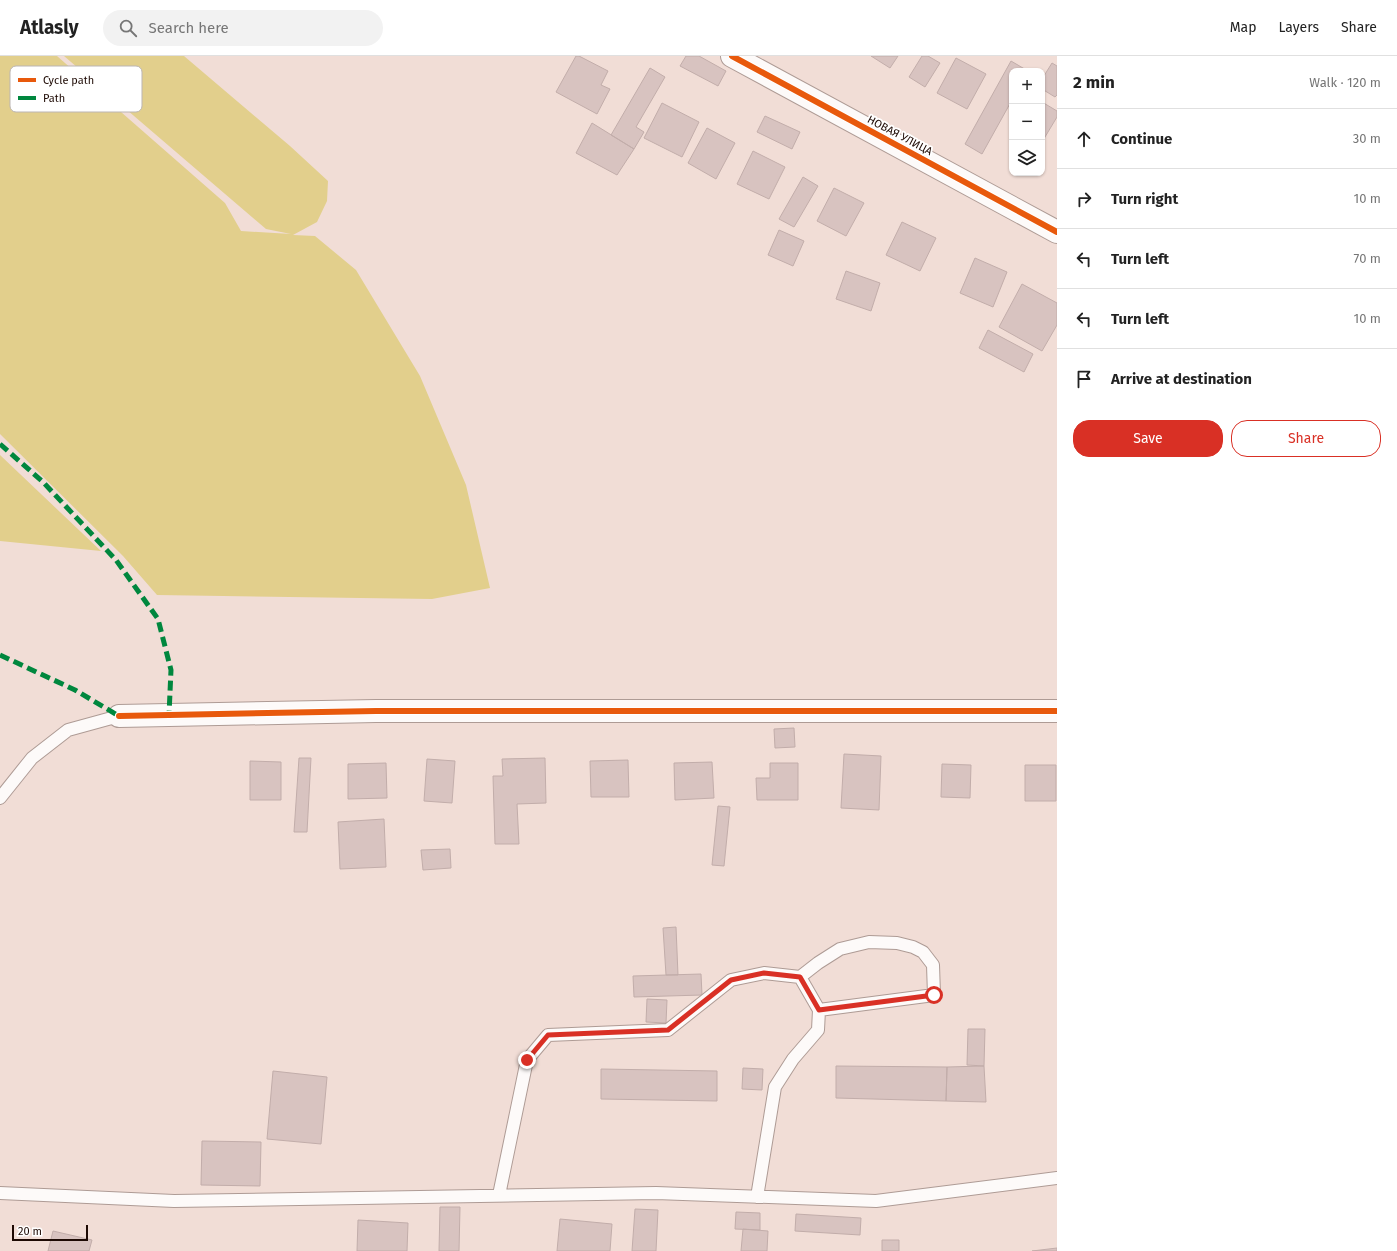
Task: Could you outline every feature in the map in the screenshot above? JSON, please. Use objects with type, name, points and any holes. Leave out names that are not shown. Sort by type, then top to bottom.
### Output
[{"type":"street","name":"НОВАЯ УЛИЦА","points":[[732,56],[1057,232]]},
{"type":"street","points":[[119,716],[376,711],[1057,711]]},
{"type":"lane","points":[[0,798],[32,758],[68,730],[119,716]]},
{"type":"lane","points":[[499,1195],[527,1060],[548,1035],[668,1030],[731,980],[764,973],[800,977],[840,949],[869,942],[897,943],[914,947],[923,952],[933,965],[934,995],[819,1010]]},
{"type":"lane","points":[[757,1197],[775,1087],[793,1059],[818,1030],[819,1010],[800,977]]},
{"type":"lane","points":[[0,1193],[174,1201],[656,1193],[876,1201],[1057,1178]]},
{"type":"shaded area","points":[[0,56],[57,56],[68,66],[10,66],[10,112],[121,112],[225,203],[241,231],[291,234],[266,229],[129,112],[142,112],[142,66],[76,66],[64,56],[184,56],[290,146],[328,181],[327,201],[317,222],[293,235],[315,236],[356,270],[420,376],[466,485],[490,588],[432,599],[157,595],[123,556],[0,434]]},
{"type":"shaded area","points":[[0,455],[101,551],[0,541]]},
{"type":"building","points":[[576,56],[579,56],[608,71],[601,85],[610,89],[597,114],[556,92]]},
{"type":"building","points":[[686,56],[699,56],[726,71],[718,86],[680,66]]},
{"type":"building","points":[[871,56],[898,56],[890,68]]},
{"type":"building","points":[[922,56],[928,56],[940,63],[925,87],[909,77]]},
{"type":"building","points":[[956,58],[986,74],[967,109],[937,93]]},
{"type":"building","points":[[1011,61],[1023,68],[1009,68],[1009,105],[982,154],[965,144]]},
{"type":"building","points":[[1052,63],[1057,66],[1057,95],[1055,97],[1045,91],[1045,74]]},
{"type":"building","points":[[650,68],[665,77],[636,127],[644,132],[634,149],[611,135]]},
{"type":"building","points":[[662,103],[699,122],[682,157],[644,138]]},
{"type":"building","points":[[1045,104],[1057,111],[1057,117],[1045,137]]},
{"type":"building","points":[[765,116],[800,132],[792,149],[757,132]]},
{"type":"building","points":[[592,123],[634,149],[617,175],[576,153]]},
{"type":"building","points":[[707,128],[735,143],[716,179],[688,163]]},
{"type":"building","points":[[753,151],[785,167],[769,199],[737,184]]},
{"type":"building","points":[[803,177],[818,186],[794,227],[779,219]]},
{"type":"building","points":[[834,188],[864,203],[846,236],[817,221]]},
{"type":"building","points":[[902,222],[936,238],[920,271],[886,255]]},
{"type":"building","points":[[779,230],[804,241],[793,266],[768,255]]},
{"type":"building","points":[[975,258],[1007,272],[993,307],[960,293]]},
{"type":"building","points":[[846,271],[880,283],[871,311],[836,299]]},
{"type":"building","points":[[1022,284],[1057,303],[1057,325],[1042,351],[999,327]]},
{"type":"building","points":[[988,330],[1033,354],[1024,372],[979,348]]},
{"type":"building","points":[[794,728],[795,747],[775,748],[774,729]]},
{"type":"building","points":[[844,754],[881,756],[879,810],[841,808]]},
{"type":"building","points":[[299,758],[311,758],[307,832],[294,832]]},
{"type":"building","points":[[545,758],[546,803],[517,804],[519,844],[495,844],[493,776],[503,776],[502,759]]},
{"type":"building","points":[[427,759],[455,761],[452,803],[424,801]]},
{"type":"building","points":[[628,760],[629,797],[591,797],[590,761]]},
{"type":"building","points":[[250,761],[281,762],[281,800],[250,800]]},
{"type":"building","points":[[712,762],[714,798],[675,800],[674,763]]},
{"type":"building","points":[[386,763],[387,798],[348,799],[348,764]]},
{"type":"building","points":[[770,763],[798,763],[798,800],[757,800],[756,778],[770,778]]},
{"type":"building","points":[[942,764],[971,765],[970,798],[941,797]]},
{"type":"building","points":[[1025,765],[1056,765],[1056,801],[1025,801]]},
{"type":"building","points":[[718,806],[730,807],[724,866],[712,865]]},
{"type":"building","points":[[384,819],[386,867],[340,869],[338,822]]},
{"type":"building","points":[[450,849],[451,868],[423,870],[421,850]]},
{"type":"building","points":[[676,927],[678,975],[666,975],[663,928]]},
{"type":"building","points":[[701,974],[702,995],[634,997],[633,976]]},
{"type":"building","points":[[647,999],[667,1000],[666,1023],[646,1022]]},
{"type":"building","points":[[968,1029],[985,1029],[984,1066],[967,1065]]},
{"type":"building","points":[[836,1066],[947,1067],[946,1101],[836,1098]]},
{"type":"building","points":[[984,1066],[986,1102],[946,1101],[947,1067]]},
{"type":"building","points":[[743,1068],[763,1069],[762,1090],[742,1089]]},
{"type":"building","points":[[601,1069],[717,1071],[717,1101],[601,1099]]},
{"type":"building","points":[[273,1071],[327,1077],[321,1144],[267,1139]]},
{"type":"building","points":[[202,1141],[261,1142],[260,1186],[201,1185]]},
{"type":"building","points":[[440,1207],[460,1207],[459,1251],[439,1251]]},
{"type":"building","points":[[635,1209],[658,1210],[656,1251],[632,1251]]},
{"type":"building","points":[[736,1212],[760,1213],[760,1230],[735,1229]]},
{"type":"building","points":[[796,1214],[861,1218],[860,1235],[795,1231]]},
{"type":"building","points":[[560,1219],[612,1224],[610,1251],[557,1251]]},
{"type":"building","points":[[358,1220],[408,1223],[407,1251],[357,1251]]},
{"type":"building","points":[[743,1229],[768,1231],[767,1251],[741,1251]]},
{"type":"building","points":[[53,1231],[92,1240],[89,1251],[48,1251]]},
{"type":"building","points":[[882,1240],[899,1240],[899,1251],[882,1251]]},
{"type":"building","points":[[1057,1248],[1057,1251],[1032,1251]]},
{"type":"marked path","points":[[0,444],[43,482],[116,560],[158,619],[171,670],[169,715]]},
{"type":"marked path","points":[[0,655],[75,690],[119,716]]},
{"type":"cycle path","points":[[732,56],[1057,232]]},
{"type":"cycle path","points":[[119,716],[376,711],[1057,711]]},
{"type":"route","points":[[527,1060],[548,1035],[668,1030],[731,980],[764,973],[800,977],[819,1010],[934,995]]}]
